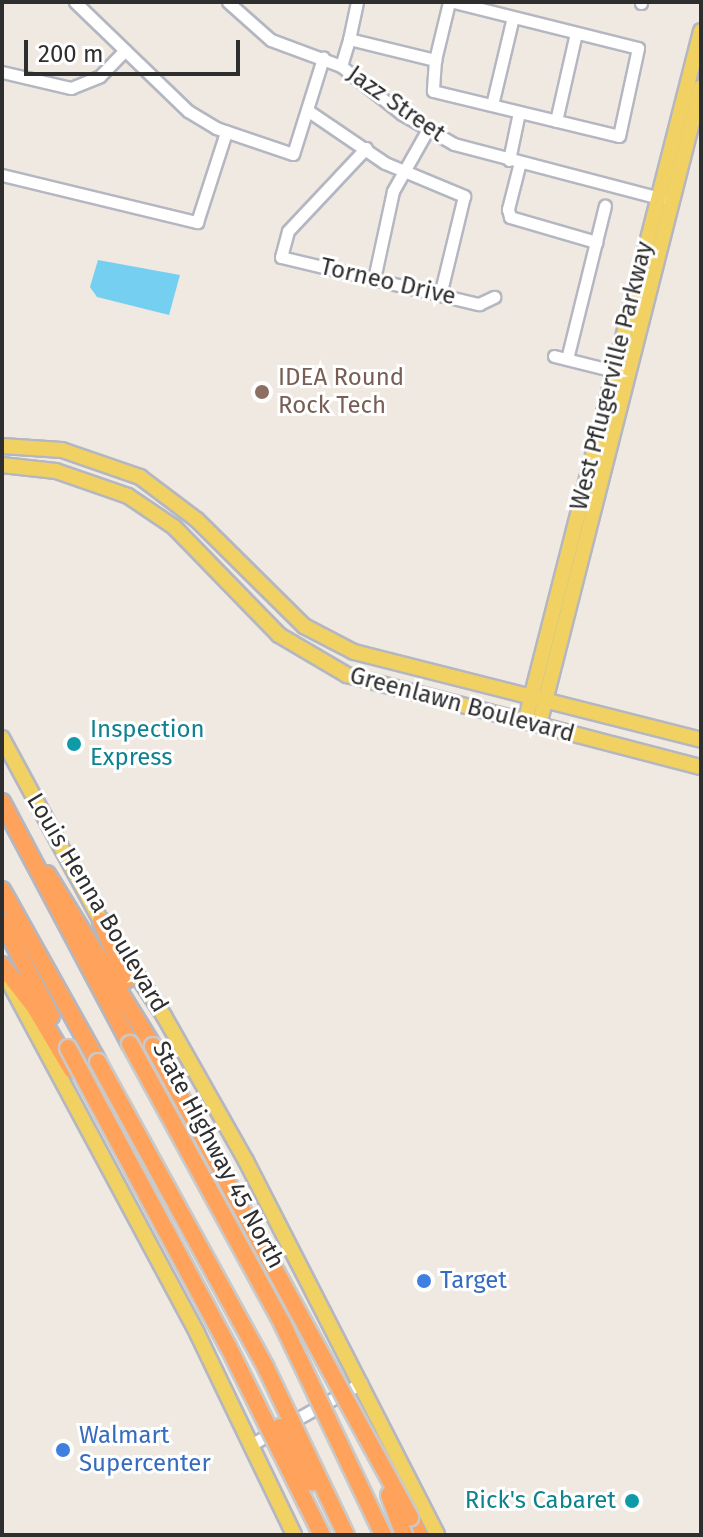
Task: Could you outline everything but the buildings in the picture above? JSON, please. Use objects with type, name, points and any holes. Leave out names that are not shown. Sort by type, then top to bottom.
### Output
[{"type":"highway","name":"State Highway 45 North","points":[[2,802],[282,1323],[383,1535]]},
{"type":"highway","points":[[11,819],[153,1046],[419,1535]]},
{"type":"highway","points":[[2,890],[273,1381],[346,1535]]},
{"type":"highway","points":[[2,921],[228,1346],[322,1535]]},
{"type":"highway","points":[[101,921],[118,965],[263,1238],[374,1458],[404,1535]]},
{"type":"highway","points":[[2,966],[34,1006],[113,1141],[185,1281],[244,1366],[346,1535]]},
{"type":"main road","name":"West Pflugerville Parkway","points":[[532,724],[665,199],[701,31]]},
{"type":"main road","name":"West Pflugerville Parkway","points":[[601,451],[614,371],[701,87]]},
{"type":"main road","name":"Greenlawn Boulevard","points":[[2,446],[62,450],[140,477],[197,520],[304,626],[354,652],[701,740]]},
{"type":"main road","name":"Greenlawn Boulevard","points":[[2,465],[56,471],[116,489],[167,522],[279,635],[337,670],[701,767]]},
{"type":"main road","points":[[222,577],[237,561]]},
{"type":"main road","name":"Louis Henna Boulevard","points":[[2,738],[101,921],[164,1016],[246,1161],[437,1535]]},
{"type":"main road","points":[[2,966],[252,1444],[294,1535]]},
{"type":"street","points":[[75,2],[188,111],[226,132],[293,154],[323,58]]},
{"type":"street","points":[[341,66],[357,2]]},
{"type":"street","points":[[452,2],[638,48],[619,136],[433,91],[435,60],[452,2]]},
{"type":"street","name":"Jazz Street","points":[[230,3],[271,40],[341,66],[427,131],[515,161],[665,199]]},
{"type":"street","points":[[492,105],[513,17]]},
{"type":"street","points":[[556,121],[576,33]]},
{"type":"street","points":[[349,39],[435,60]]},
{"type":"street","points":[[2,72],[71,88],[100,76],[125,50]]},
{"type":"street","points":[[307,110],[404,173],[464,196],[440,295]]},
{"type":"street","points":[[522,113],[508,209],[510,217],[596,242]]},
{"type":"street","points":[[374,279],[393,191],[427,131]]},
{"type":"street","points":[[2,175],[197,222],[226,132]]},
{"type":"street","name":"Torneo Drive","points":[[366,148],[288,231],[281,257],[479,304],[494,297]]},
{"type":"street","points":[[605,206],[560,358],[614,371]]},
{"type":"street","points":[[252,1444],[361,1383]]},
{"type":"water","points":[[98,260],[180,275],[169,315],[97,297],[90,287]]},
{"type":"place","name":"IDEA Round Rock Tech","points":[[262,392]]},
{"type":"place","name":"Inspection Express","points":[[74,744]]},
{"type":"place","name":"Target","points":[[424,1281]]},
{"type":"place","name":"Walmart Supercenter","points":[[63,1450]]},
{"type":"place","name":"Rick's Cabaret","points":[[632,1501]]}]
